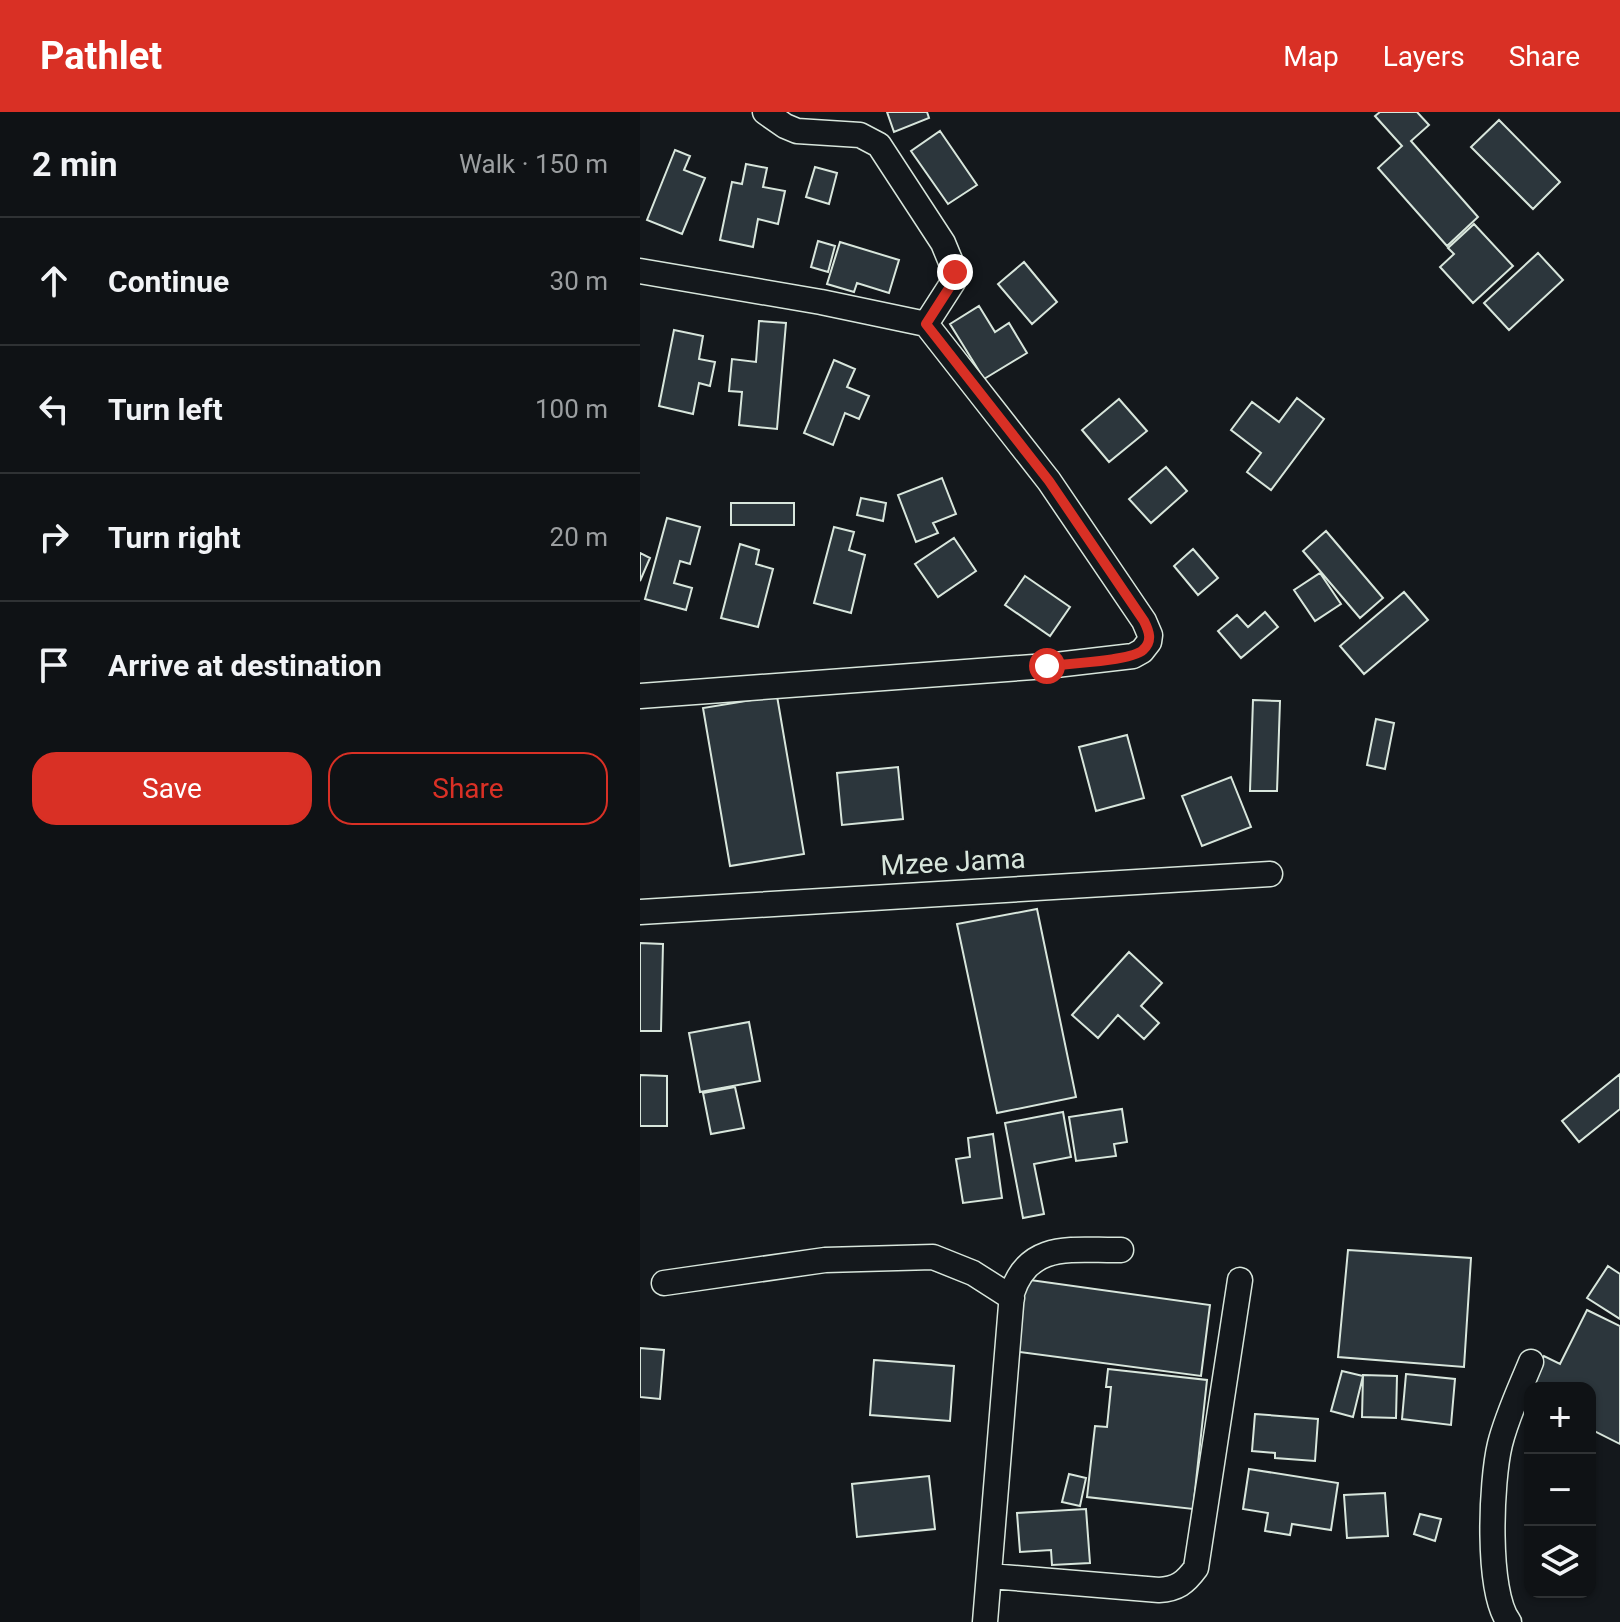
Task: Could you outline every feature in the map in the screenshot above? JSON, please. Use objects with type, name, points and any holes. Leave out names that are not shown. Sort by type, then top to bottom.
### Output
[{"type":"street","points":[[765,112],[797,131],[860,135],[879,145],[951,258],[955,272],[953,282],[926,324]]},
{"type":"street","points":[[860,112],[870,139]]},
{"type":"street","points":[[640,271],[821,302],[926,324],[1049,481],[1136,608],[1150,635],[1146,648],[1133,656],[1047,666],[640,696]]},
{"type":"street","name":"Mzee Jama","points":[[640,912],[1270,874]]},
{"type":"street","points":[[985,1622],[1012,1298],[1020,1272],[1030,1261],[1056,1251],[1121,1250]]},
{"type":"street","points":[[664,1283],[825,1260],[933,1257],[973,1273],[1012,1298]]},
{"type":"street","points":[[990,1576],[1159,1590],[1173,1589],[1187,1581],[1196,1568],[1240,1280]]},
{"type":"street","points":[[1509,1622],[1499,1605],[1496,1588],[1496,1468],[1500,1442],[1531,1362]]},
{"type":"building","points":[[887,112],[927,112],[929,118],[894,132]]},
{"type":"building","points":[[1380,112],[1417,112],[1429,125],[1411,141],[1478,217],[1447,246],[1378,168],[1402,146],[1375,116]]},
{"type":"building","points":[[1499,120],[1560,182],[1533,209],[1471,147]]},
{"type":"building","points":[[940,131],[977,185],[948,204],[911,151]]},
{"type":"building","points":[[675,150],[690,156],[684,170],[705,178],[682,234],[647,220]]},
{"type":"building","points":[[746,164],[767,168],[763,187],[785,191],[778,224],[758,219],[753,247],[720,240],[732,182],[742,184]]},
{"type":"building","points":[[815,167],[837,173],[829,204],[806,197]]},
{"type":"building","points":[[1474,224],[1513,266],[1473,303],[1440,267],[1454,254],[1448,248]]},
{"type":"building","points":[[818,241],[835,246],[828,272],[811,267]]},
{"type":"building","points":[[840,242],[899,260],[889,293],[857,283],[854,292],[827,284]]},
{"type":"building","points":[[1538,253],[1563,280],[1509,330],[1484,303]]},
{"type":"building","points":[[1024,262],[1057,302],[1032,324],[998,284]]},
{"type":"building","points":[[979,306],[995,332],[1009,323],[1027,353],[984,379],[950,324]]},
{"type":"building","points":[[759,321],[786,323],[777,429],[739,425],[742,392],[729,391],[732,359],[756,362]]},
{"type":"building","points":[[674,330],[703,336],[699,359],[715,362],[710,386],[699,383],[693,414],[659,406]]},
{"type":"building","points":[[834,360],[855,369],[847,387],[869,396],[859,419],[845,413],[833,445],[804,433]]},
{"type":"building","points":[[1297,398],[1324,419],[1271,490],[1247,472],[1261,453],[1231,430],[1252,402],[1279,422]]},
{"type":"building","points":[[1119,399],[1147,431],[1109,462],[1082,430]]},
{"type":"building","points":[[1166,467],[1187,491],[1151,523],[1129,499]]},
{"type":"building","points":[[942,478],[956,514],[933,523],[938,533],[916,542],[898,495]]},
{"type":"building","points":[[861,498],[886,503],[883,521],[857,515]]},
{"type":"building","points":[[731,503],[794,503],[794,525],[731,525]]},
{"type":"building","points":[[667,518],[700,527],[690,564],[680,561],[674,583],[692,588],[686,610],[645,599]]},
{"type":"building","points":[[834,527],[854,532],[849,550],[865,555],[851,613],[814,603]]},
{"type":"building","points":[[1326,531],[1383,598],[1360,618],[1303,551]]},
{"type":"building","points":[[954,538],[976,571],[938,597],[915,564]]},
{"type":"building","points":[[740,544],[759,550],[756,564],[773,569],[758,627],[721,618]]},
{"type":"building","points":[[1193,549],[1218,578],[1198,595],[1174,566]]},
{"type":"building","points":[[640,553],[650,558],[640,581]]},
{"type":"building","points":[[1320,573],[1341,604],[1315,621],[1294,590]]},
{"type":"building","points":[[1025,576],[1070,607],[1050,636],[1005,605]]},
{"type":"building","points":[[1404,592],[1428,620],[1364,674],[1340,646]]},
{"type":"building","points":[[1265,612],[1278,627],[1241,658],[1218,631],[1237,615],[1248,627]]},
{"type":"building","points":[[777,696],[804,854],[730,866],[703,708]]},
{"type":"building","points":[[1253,700],[1280,701],[1277,791],[1250,791]]},
{"type":"building","points":[[1376,719],[1394,723],[1385,769],[1367,765]]},
{"type":"building","points":[[1127,735],[1144,798],[1096,811],[1079,747]]},
{"type":"building","points":[[898,767],[903,819],[842,825],[837,773]]},
{"type":"building","points":[[1231,777],[1251,827],[1202,846],[1182,796]]},
{"type":"building","points":[[1037,909],[1076,1097],[997,1113],[957,924]]},
{"type":"building","points":[[640,943],[663,944],[661,1031],[640,1031]]},
{"type":"building","points":[[1129,952],[1162,983],[1141,1006],[1159,1023],[1144,1039],[1118,1015],[1098,1038],[1072,1015]]},
{"type":"building","points":[[749,1022],[760,1081],[700,1092],[689,1033]]},
{"type":"building","points":[[1620,1074],[1620,1109],[1579,1142],[1562,1121]]},
{"type":"building","points":[[640,1075],[667,1076],[667,1126],[640,1126]]},
{"type":"building","points":[[735,1087],[744,1128],[711,1134],[703,1093]]},
{"type":"building","points":[[1122,1109],[1127,1142],[1114,1144],[1116,1156],[1076,1161],[1069,1117]]},
{"type":"building","points":[[1063,1112],[1071,1157],[1034,1164],[1044,1214],[1023,1218],[1005,1123]]},
{"type":"building","points":[[993,1134],[1002,1198],[963,1203],[956,1159],[970,1157],[968,1138]]},
{"type":"building","points":[[1348,1250],[1471,1258],[1464,1367],[1338,1357]]},
{"type":"building","points":[[1608,1266],[1620,1274],[1620,1319],[1587,1298]]},
{"type":"building","points":[[1023,1279],[1210,1305],[1201,1376],[1013,1351]]},
{"type":"building","points":[[1587,1310],[1620,1326],[1620,1444],[1596,1432],[1596,1382],[1531,1382],[1544,1356],[1560,1364]]},
{"type":"building","points":[[640,1348],[664,1350],[660,1399],[640,1397]]},
{"type":"building","points":[[874,1360],[954,1366],[950,1421],[870,1415]]},
{"type":"building","points":[[1108,1369],[1207,1380],[1193,1509],[1087,1497],[1095,1426],[1107,1427],[1111,1387],[1106,1387]]},
{"type":"building","points":[[1342,1371],[1363,1376],[1353,1417],[1331,1411]]},
{"type":"building","points":[[1406,1374],[1455,1379],[1451,1425],[1402,1419]]},
{"type":"building","points":[[1363,1375],[1397,1376],[1396,1418],[1362,1417]]},
{"type":"building","points":[[1255,1414],[1318,1419],[1315,1461],[1275,1458],[1275,1453],[1252,1451]]},
{"type":"building","points":[[1249,1469],[1338,1483],[1331,1530],[1292,1524],[1290,1535],[1265,1531],[1268,1513],[1243,1509]]},
{"type":"building","points":[[1069,1474],[1086,1478],[1080,1506],[1062,1502]]},
{"type":"building","points":[[929,1476],[935,1529],[857,1537],[852,1484]]},
{"type":"building","points":[[1385,1493],[1388,1536],[1347,1538],[1344,1495]]},
{"type":"building","points":[[1086,1509],[1090,1563],[1052,1565],[1051,1550],[1020,1552],[1017,1513]]},
{"type":"building","points":[[1420,1514],[1441,1519],[1435,1541],[1414,1534]]},
{"type":"route","points":[[955,272],[949,290],[926,324],[1049,481],[1144,621],[1150,635],[1146,648],[1133,656],[1047,666]]}]
